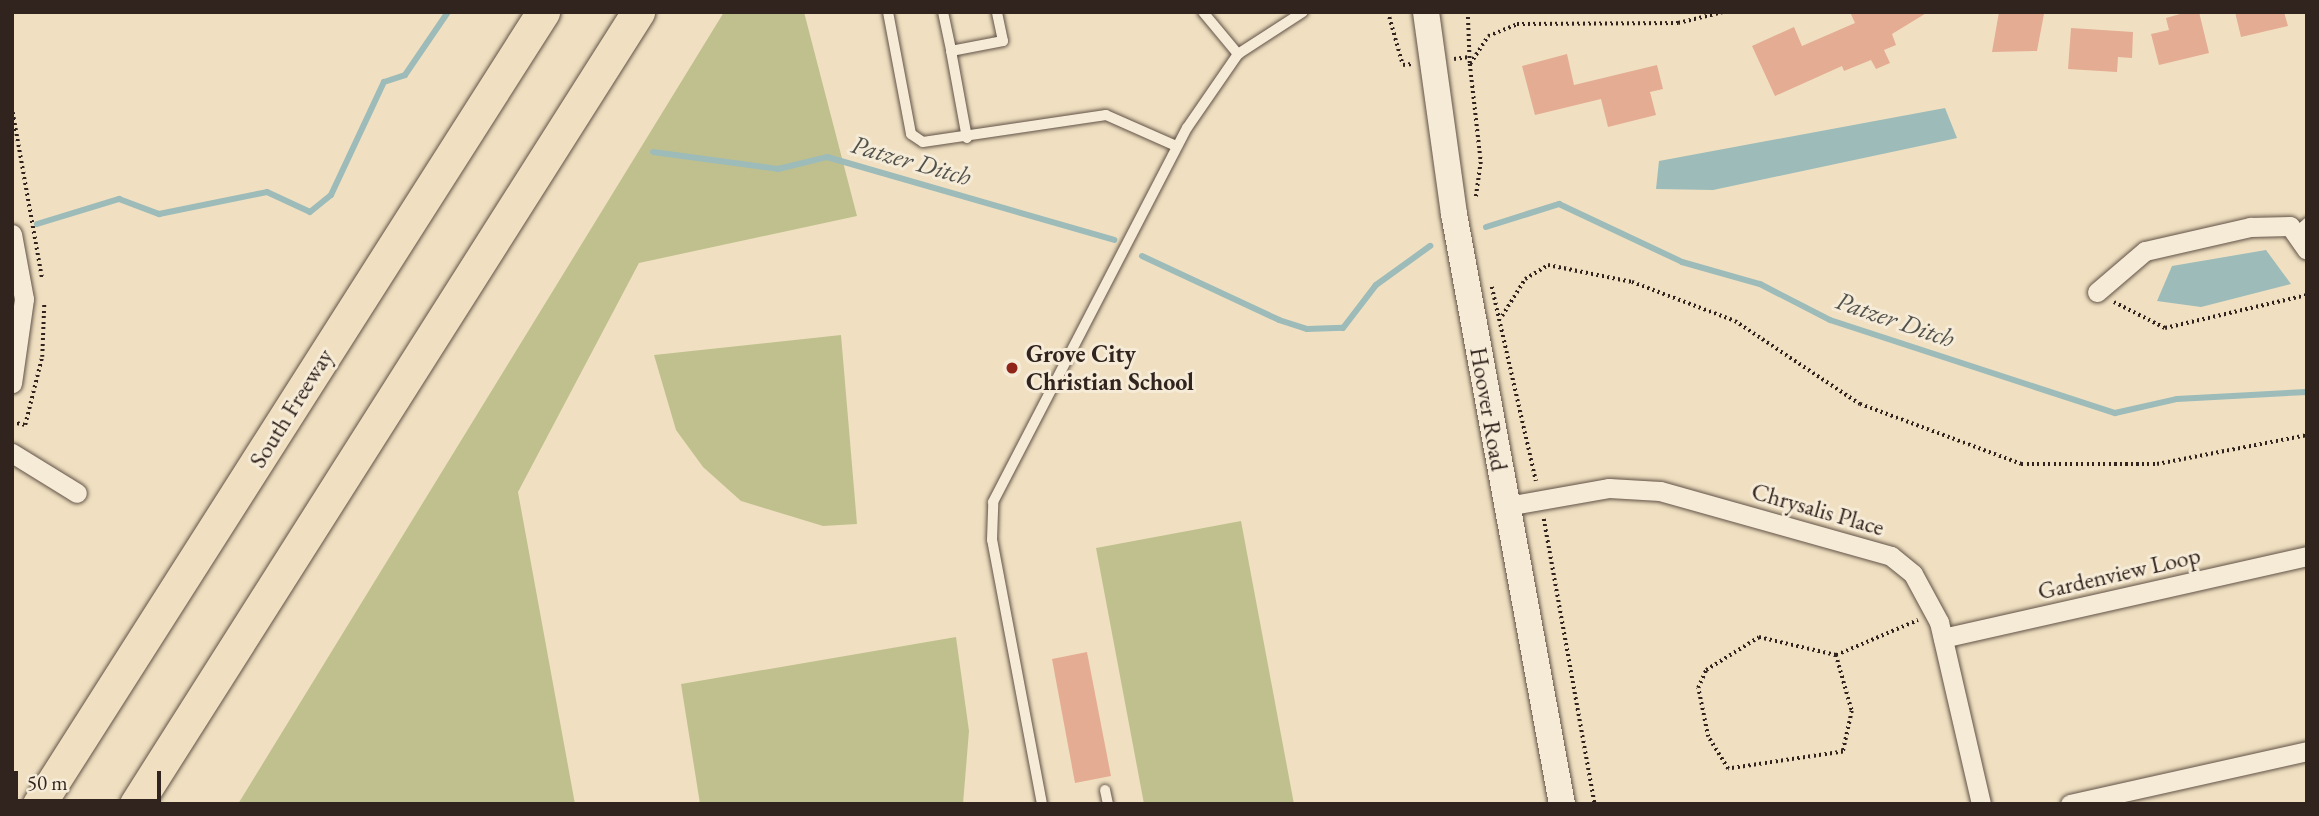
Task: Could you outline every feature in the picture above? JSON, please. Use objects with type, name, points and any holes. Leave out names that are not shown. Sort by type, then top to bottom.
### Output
[{"type":"highway","name":"South Freeway","points":[[39,804],[543,12]]},
{"type":"highway","points":[[136,804],[638,12]]},
{"type":"main road","name":"Hoover Road","points":[[1426,12],[1432,87],[1562,804]]},
{"type":"street","points":[[2097,292],[2145,251],[2275,223],[2302,227],[2307,250]]},
{"type":"street","points":[[12,234],[24,299],[12,383]]},
{"type":"street","points":[[12,453],[77,493]]},
{"type":"street","name":"Chrysalis Place","points":[[1507,506],[1609,488],[1660,491],[1867,544],[1913,574],[1937,615],[1981,804]]},
{"type":"street","name":"Gardenview Loop","points":[[1943,638],[2307,556]]},
{"type":"street","points":[[2070,804],[2307,751]]},
{"type":"lane","points":[[888,12],[911,134],[923,142],[967,138],[1107,115],[1176,146]]},
{"type":"lane","points":[[943,12],[967,138]]},
{"type":"lane","points":[[951,51],[1003,41],[997,12]]},
{"type":"lane","points":[[1203,12],[1238,54]]},
{"type":"lane","points":[[1042,804],[992,540],[993,502],[1176,146],[1238,54],[1303,12]]},
{"type":"lane","points":[[1105,790],[1108,804]]},
{"type":"path","points":[[1468,12],[1470,64],[1480,162],[1478,211]]},
{"type":"path","points":[[1470,64],[1488,36],[1517,24],[1678,23],[1724,12]]},
{"type":"path","points":[[1502,316],[1525,279],[1548,265],[1632,282],[1735,321],[1860,404],[2021,464],[2157,464],[2307,435]]},
{"type":"path","points":[[1491,281],[1502,316],[1540,499],[1595,804]]},
{"type":"path","points":[[2097,292],[2165,328],[2307,295]]},
{"type":"path","points":[[1836,655],[1852,710],[1843,752],[1728,769],[1707,737],[1698,688],[1706,670],[1759,637],[1836,655],[1895,626],[1937,615]]},
{"type":"green space","points":[[724,12],[804,12],[857,216],[639,263],[518,492],[575,804],[238,804]]},
{"type":"green space","points":[[841,335],[857,524],[823,526],[741,501],[703,467],[676,430],[654,355]]},
{"type":"green space","points":[[1241,521],[1294,804],[1144,804],[1096,548]]},
{"type":"green space","points":[[956,637],[969,731],[963,804],[700,804],[681,684]]},
{"type":"water","points":[[1945,108],[1957,138],[1713,190],[1656,189],[1659,161]]},
{"type":"water","points":[[2266,250],[2291,284],[2201,307],[2157,301],[2172,266]]},
{"type":"building","points":[[1850,12],[1928,12],[1892,34],[1896,45],[1884,50],[1890,63],[1876,69],[1871,60],[1844,71],[1842,66],[1775,96],[1752,46],[1794,27],[1802,46],[1855,23]]},
{"type":"building","points":[[1999,12],[2044,14],[2037,51],[1992,52]]},
{"type":"building","points":[[2187,12],[2199,12],[2209,53],[2159,65],[2151,34],[2169,30],[2166,18]]},
{"type":"building","points":[[2235,12],[2284,12],[2288,26],[2241,37]]},
{"type":"building","points":[[2071,28],[2133,32],[2132,58],[2118,57],[2117,72],[2068,69]]},
{"type":"building","points":[[1567,54],[1574,85],[1657,65],[1663,89],[1650,92],[1656,115],[1608,127],[1601,99],[1535,115],[1522,66]]},
{"type":"building","points":[[1087,652],[1111,776],[1075,783],[1052,659]]},
{"type":"waterway","name":"Patzer Ditch","points":[[37,224],[119,199],[159,214],[267,192],[310,212],[331,195],[384,82],[405,75],[448,12]]},
{"type":"waterway","name":"Patzer Ditch","points":[[653,152],[778,169],[827,157],[1114,240]]},
{"type":"waterway","name":"Patzer Ditch","points":[[1486,227],[1559,204],[1682,262],[1760,284],[1830,320],[2115,413],[2177,399],[2307,392]]},
{"type":"waterway","name":"Patzer Ditch","points":[[1142,256],[1279,320],[1307,329],[1343,328],[1376,285],[1430,246]]},
{"type":"place","name":"Grove City Christian School","points":[[1012,368]]}]
